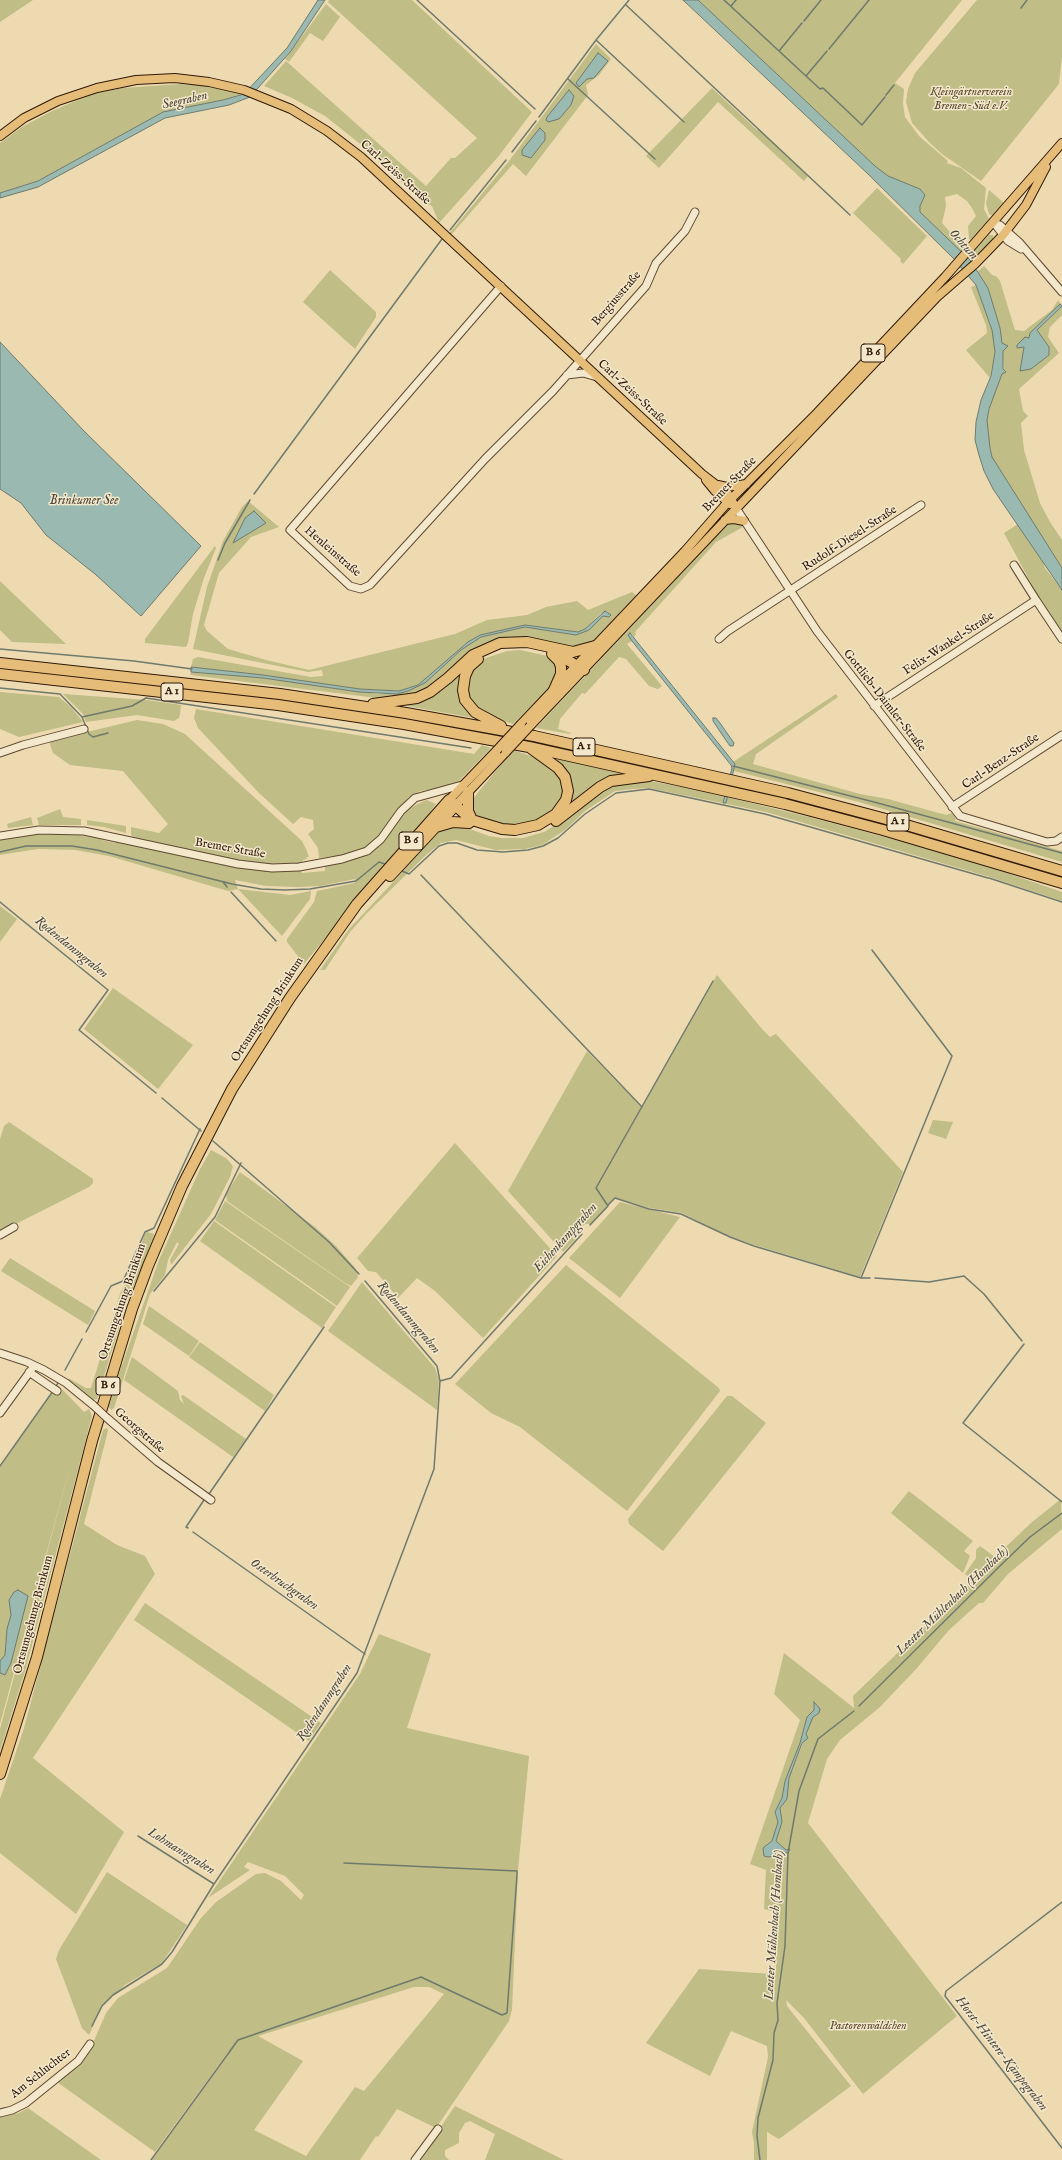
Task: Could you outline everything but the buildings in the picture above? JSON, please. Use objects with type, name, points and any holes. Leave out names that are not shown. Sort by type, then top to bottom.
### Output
[{"type":"highway","points":[[357,705],[417,698],[430,692],[448,678],[472,655],[500,644],[526,642],[542,644],[564,652],[579,652],[595,646]]},
{"type":"highway","points":[[512,732],[479,715],[471,709],[463,694],[465,676],[472,663],[492,651],[515,646],[544,650],[558,654],[579,667]]},
{"type":"highway","points":[[544,650],[555,656],[560,664],[561,674],[554,690]]},
{"type":"highway","points":[[564,652],[579,667]]},
{"type":"highway","name":"A 1","points":[[0,663],[230,687],[357,705],[512,732],[730,779],[886,819],[1062,872]]},
{"type":"highway","name":"A 1","points":[[0,674],[278,705],[404,724],[529,747],[662,775],[883,830],[1062,883]]},
{"type":"highway","points":[[434,828],[453,822],[471,821],[494,828],[515,830],[543,822],[556,814],[562,807],[568,791],[563,774],[553,764],[529,747]]},
{"type":"highway","points":[[451,805],[483,830],[500,834],[520,834],[549,826],[600,787],[611,781],[624,778],[662,775]]},
{"type":"highway","points":[[466,789],[468,811],[471,821]]},
{"type":"highway","name":"Ortsumgehung Brinkum","points":[[344,924],[434,828],[451,805]]},
{"type":"highway","name":"Ortsumgehung Brinkum","points":[[0,1774],[37,1657],[96,1426],[118,1352],[148,1266],[182,1186],[232,1089],[265,1035],[308,971],[344,924],[357,904],[381,876],[451,805]]},
{"type":"main road","name":"Carl-Zeiss-Straße","points":[[0,136],[24,118],[58,101],[90,90],[123,82],[175,78],[209,82],[257,94],[291,108],[339,140],[501,286],[730,500],[736,508]]},
{"type":"main road","name":"B 6","points":[[985,233],[1062,143]]},
{"type":"main road","name":"B 6","points":[[995,244],[1026,205],[1053,154]]},
{"type":"main road","points":[[985,233],[994,233],[996,237],[995,244]]},
{"type":"main road","name":"Bremer Straße","points":[[466,789],[506,752],[530,726],[595,646],[730,500],[817,413],[957,265],[985,233]]},
{"type":"main road","name":"Bremer Straße","points":[[466,789],[497,750],[554,690],[579,667],[725,520],[937,296],[965,274],[995,244]]},
{"type":"main road","points":[[716,515],[716,488],[727,488],[746,484]]},
{"type":"main road","points":[[725,520],[734,519],[744,521]]},
{"type":"main road","name":"B 6","points":[[451,805],[466,789]]},
{"type":"street","name":"Bergiusstraße","points":[[579,360],[646,286],[656,263],[685,231],[695,212]]},
{"type":"street","points":[[994,223],[1027,252],[1062,292]]},
{"type":"street","name":"Henleinstraße","points":[[501,286],[290,530],[350,586],[361,589],[370,585],[485,459],[567,375],[579,360]]},
{"type":"street","points":[[567,375],[584,373],[597,377]]},
{"type":"street","name":"Rudolf-Diesel-Straße","points":[[719,639],[728,631],[921,505]]},
{"type":"street","name":"Gottlieb-Daimler-Straße","points":[[736,508],[817,631],[960,816],[1047,842],[1056,841],[1062,838]]},
{"type":"street","points":[[1014,565],[1062,639]]},
{"type":"street","name":"Felix-Wankel-Straße","points":[[874,706],[1036,600]]},
{"type":"street","points":[[0,753],[23,745],[84,729]]},
{"type":"street","name":"Carl-Benz-Straße","points":[[952,806],[968,798],[1062,735]]},
{"type":"street","name":"Bremer Straße","points":[[0,836],[39,830],[84,831],[238,864],[272,868],[299,867],[342,859],[367,850],[384,836],[408,803],[420,795],[466,789]]},
{"type":"street","points":[[434,793],[451,805]]},
{"type":"street","points":[[0,1235],[14,1227]]},
{"type":"street","name":"Georgstraße","points":[[0,1353],[34,1366],[66,1383],[158,1462],[211,1500]]},
{"type":"street","points":[[0,1413],[34,1366]]},
{"type":"street","points":[[29,1372],[57,1391]]},
{"type":"street","name":"Am Schluchter","points":[[0,2113],[12,2110],[26,2103],[78,2061],[90,2044]]},
{"type":"street","points":[[415,2160],[438,2129]]},
{"type":"green space","points":[[0,0],[33,0],[0,22]]},
{"type":"green space","points":[[329,0],[412,0],[532,112],[498,157],[439,223],[432,206],[423,202],[359,143],[325,116],[292,98],[264,86],[286,61],[426,186],[451,158],[455,158],[477,138],[328,2]]},
{"type":"green space","points":[[698,0],[962,0],[895,83],[904,89],[903,103],[905,117],[919,136],[948,161],[947,163],[961,168],[986,188],[984,209],[989,219],[971,240],[969,239],[968,226],[976,216],[972,208],[967,201],[957,194],[945,197],[946,206],[942,223],[965,247],[960,251],[920,212],[920,206],[925,195],[920,189],[888,176],[875,166]]},
{"type":"green space","name":"Kleingärtnerverein Bremen-Süd e.V.","points":[[977,0],[1062,0],[1062,56],[1059,84],[981,181],[942,154],[930,143],[912,123],[906,102],[908,89],[915,73]]},
{"type":"green space","points":[[326,4],[340,17],[323,41],[310,33],[289,62],[285,59]]},
{"type":"green space","points":[[596,44],[611,59],[599,75],[586,85],[588,95],[526,176],[513,164],[451,235],[449,234],[509,161]]},
{"type":"green space","points":[[180,84],[217,87],[244,94],[223,100],[163,112],[38,181],[0,193],[0,143],[22,127],[52,111],[92,94],[123,88]]},
{"type":"green space","points":[[712,88],[757,130],[759,129],[808,176],[804,181],[718,102],[659,168],[646,156]]},
{"type":"green space","points":[[877,188],[927,236],[903,264],[900,261],[901,259],[853,213]]},
{"type":"green space","points":[[989,190],[1004,203],[993,216],[989,214],[986,203]]},
{"type":"green space","points":[[989,235],[993,235],[993,240],[973,261],[969,256]]},
{"type":"green space","points":[[984,266],[1000,281],[1015,330],[1024,331],[1052,310],[1058,300],[1060,304],[1030,333],[1029,338],[1024,338],[1018,344],[1018,348],[1024,347],[1020,370],[1031,369],[1049,355],[1049,347],[1037,330],[1062,306],[1062,315],[1050,327],[1048,337],[1059,353],[1019,389],[1023,411],[1028,416],[1021,423],[1024,450],[1040,503],[1062,540],[1062,568],[992,457],[987,420],[992,398],[1004,370],[1003,351],[1006,346],[1002,343],[1000,328],[988,288],[977,272]]},
{"type":"green space","points":[[330,270],[376,312],[376,317],[355,349],[303,302]]},
{"type":"green space","points":[[976,285],[992,330],[995,352],[990,378],[966,350],[987,333],[986,325],[971,287]]},
{"type":"green space","points":[[248,501],[279,527],[251,537],[219,573],[204,625],[207,631],[228,649],[266,660],[309,670],[455,634],[487,620],[527,615],[546,607],[577,601],[588,610],[632,592],[636,595],[591,643],[578,649],[498,641],[431,687],[413,695],[377,698],[190,675],[191,672],[263,678],[377,694],[397,694],[408,691],[425,683],[461,650],[481,637],[525,627],[576,635],[589,630],[603,616],[610,616],[601,613],[585,629],[578,632],[525,625],[480,635],[468,642],[418,685],[399,691],[360,689],[263,675],[191,667],[193,659],[198,657],[311,677],[323,676],[322,670],[308,672],[193,649],[207,587],[223,541],[242,507]]},
{"type":"green space","points":[[730,522],[740,523],[743,527],[716,542],[635,632],[636,634],[634,637],[632,634],[629,635],[632,641],[627,644],[662,686],[658,689],[649,686],[626,659],[619,657],[585,694],[582,693],[560,719],[558,729],[571,733],[570,734],[536,728]]},
{"type":"green space","points":[[1018,524],[1043,562],[1045,568],[1062,590],[1062,633],[1039,598],[1004,533]]},
{"type":"green space","points":[[215,546],[216,548],[204,578],[193,614],[186,647],[145,643],[145,639]]},
{"type":"green space","points":[[0,581],[66,644],[12,642],[0,630]]},
{"type":"green space","points":[[520,650],[548,656],[557,665],[558,674],[550,687],[513,724],[486,716],[474,708],[466,693],[468,674],[483,659],[507,651]]},
{"type":"green space","points":[[466,665],[459,686],[479,719],[402,705],[430,695]]},
{"type":"green space","points":[[0,692],[59,697],[71,707],[83,722],[19,737],[0,729]]},
{"type":"green space","points":[[63,694],[147,700],[181,705],[180,714],[179,718],[174,721],[137,715],[86,722],[83,714]]},
{"type":"green space","points":[[836,694],[838,697],[756,754],[753,764],[860,794],[888,799],[946,815],[952,813],[956,818],[955,821],[1062,851],[1062,862],[859,802],[734,771],[733,762]]},
{"type":"green space","points":[[196,709],[474,754],[482,745],[491,748],[458,782],[450,787],[420,791],[409,797],[384,830],[366,847],[345,855],[319,858],[318,848],[308,834],[314,829],[313,820],[301,817],[293,824],[259,793],[198,728],[194,718]]},
{"type":"green space","points":[[137,720],[163,724],[185,734],[302,841],[309,857],[306,857],[307,859],[303,860],[301,864],[282,866],[263,865],[200,854],[133,837],[131,835],[131,827],[159,833],[168,824],[123,771],[70,765],[53,753],[49,741]]},
{"type":"green space","points":[[513,750],[537,758],[561,776],[564,790],[558,807],[545,818],[526,824],[503,826],[477,817],[472,811],[471,801]]},
{"type":"green space","points":[[551,758],[628,774],[562,813],[570,799]]},
{"type":"green space","points":[[645,780],[698,790],[915,845],[1001,871],[1062,892],[1062,901],[990,877],[766,812],[649,788],[633,789],[615,791],[585,811],[565,830],[542,845],[525,849],[496,850],[456,840],[441,843],[426,855],[366,914],[350,932],[325,970],[320,970],[349,929],[441,829],[462,826],[489,836],[502,838],[523,838],[544,832],[612,785]]},
{"type":"green space","points":[[426,800],[436,804],[431,811],[431,816],[358,898],[304,964],[287,942],[287,939],[314,902],[317,891],[355,883],[355,879],[320,886],[298,887],[266,886],[235,880],[238,889],[228,891],[109,856],[75,850],[38,849],[0,855],[0,840],[41,833],[72,834],[102,838],[102,840],[115,843],[116,840],[235,867],[263,871],[301,870],[302,873],[325,871],[325,866],[367,855],[379,846],[408,809]]},
{"type":"green space","points":[[60,809],[63,817],[81,819],[81,825],[39,825],[37,818]]},
{"type":"green space","points":[[31,817],[33,825],[8,828],[7,824]]},
{"type":"green space","points":[[87,820],[126,826],[126,833],[104,827],[87,825]]},
{"type":"green space","points":[[238,889],[290,895],[311,891],[310,899],[282,936]]},
{"type":"green space","points":[[0,906],[17,919],[0,942]]},
{"type":"green space","points":[[717,975],[763,1030],[770,1037],[776,1034],[903,1172],[860,1277],[729,1236],[682,1213],[650,1208],[615,1198],[591,1224],[585,1224],[582,1227],[581,1234],[563,1252],[508,1191],[587,1051],[641,1107],[610,1164]]},
{"type":"green space","points":[[113,988],[193,1045],[158,1089],[84,1029]]},
{"type":"green space","points":[[933,1120],[953,1122],[946,1139],[928,1133]]},
{"type":"green space","points":[[9,1122],[93,1179],[93,1183],[89,1187],[0,1232],[0,1139],[4,1126]]},
{"type":"green space","points":[[455,1143],[557,1256],[483,1338],[435,1291],[417,1278],[398,1298],[376,1272],[368,1271],[357,1258]]},
{"type":"green space","points":[[211,1150],[226,1158],[233,1166],[230,1177],[211,1214],[171,1265],[170,1260],[179,1244],[177,1242],[168,1260],[165,1275],[150,1294],[114,1408],[111,1410],[109,1407],[117,1379],[159,1260],[200,1169]]},
{"type":"green space","points":[[240,1172],[315,1227],[336,1246],[356,1269],[358,1277],[351,1286],[227,1201],[226,1194]]},
{"type":"green space","points":[[225,1201],[350,1287],[337,1306],[215,1220]]},
{"type":"green space","points":[[620,1202],[680,1217],[620,1298],[569,1258]]},
{"type":"green space","points":[[214,1221],[336,1307],[322,1328],[200,1241]]},
{"type":"green space","points":[[147,1232],[154,1234],[153,1240],[126,1305],[97,1399],[93,1400],[64,1379],[70,1379],[86,1388],[91,1388],[120,1294],[140,1250],[144,1235]]},
{"type":"green space","points":[[10,1258],[95,1311],[88,1325],[1,1271]]},
{"type":"green space","points":[[566,1265],[719,1388],[720,1391],[627,1511],[520,1427],[491,1413],[455,1384]]},
{"type":"green space","points":[[362,1282],[435,1368],[439,1380],[437,1410],[328,1331]]},
{"type":"green space","points":[[149,1306],[199,1341],[189,1356],[143,1324]]},
{"type":"green space","points":[[200,1342],[274,1395],[265,1411],[189,1357]]},
{"type":"green space","points":[[132,1357],[178,1391],[180,1400],[184,1404],[181,1396],[183,1395],[246,1439],[233,1457],[124,1380]]},
{"type":"green space","points":[[58,1385],[84,1412],[89,1409],[92,1416],[26,1668],[0,1751],[0,1729],[76,1444],[0,1724],[0,1467]]},
{"type":"green space","points":[[727,1396],[732,1396],[766,1423],[663,1551],[629,1524],[628,1519]]},
{"type":"green space","points":[[107,1428],[108,1431],[84,1524],[117,1545],[145,1556],[155,1574],[33,1758],[124,1832],[76,1914],[0,1853],[0,1799],[24,1728],[103,1430]]},
{"type":"green space","points":[[909,1491],[973,1541],[964,1551],[970,1556],[963,1573],[891,1513]]},
{"type":"green space","name":"Pastorenwäldchen","points":[[1061,1499],[1062,1529],[1008,1574],[983,1603],[979,1603],[949,1630],[917,1668],[880,1707],[840,1740],[827,1759],[808,1823],[957,2016],[863,2094],[804,2018],[786,2000],[787,2006],[851,2086],[779,2139],[767,2132],[767,2160],[754,2160],[754,2143],[752,2132],[768,2057],[767,2046],[731,2031],[710,2076],[646,2043],[699,1969],[772,1974],[776,1971],[776,1912],[764,1909],[766,1870],[750,1864],[800,1720],[774,1694],[784,1653],[854,1708],[853,1696],[973,1580],[965,1574],[976,1558],[976,1550],[980,1546],[995,1557],[1032,1522]],"holes":[[[814,1706],[819,1713],[813,1717],[789,1778],[787,1799],[780,1808],[782,1822],[776,1841],[786,1850],[775,1853],[763,1848],[772,1841],[778,1822],[775,1812],[782,1798],[785,1781],[800,1743],[807,1717],[814,1710]]]},
{"type":"green space","points":[[145,1603],[321,1723],[309,1741],[134,1620]]},
{"type":"green space","points":[[379,1634],[431,1654],[407,1728],[529,1756],[518,1870],[512,2010],[509,2021],[436,2128],[397,2109],[360,2160],[152,2160],[229,2053],[228,2052],[155,2152],[57,2082],[93,2043],[106,2013],[118,1998],[167,1968],[201,1918],[216,1902],[256,1874],[265,1873],[281,1881],[301,1900],[304,1895],[285,1876],[248,1862],[244,1867],[250,1870],[208,1898],[360,1674]],"holes":[[[414,1987],[429,1987],[444,1994],[364,2091],[355,2087],[306,2156],[254,2130],[303,2061],[258,2036]]]},
{"type":"green space","points":[[107,1872],[187,1925],[162,1963],[125,1985],[102,2006],[89,2035],[82,2028],[56,1959],[59,1950]]},
{"type":"green space","points":[[455,2106],[564,2160],[485,2160],[495,2134],[470,2121],[465,2123],[459,2133],[459,2143],[445,2150],[445,2156],[449,2160],[418,2160]]},
{"type":"green space","points":[[28,2108],[101,2160],[0,2160],[0,2117],[19,2113]]},
{"type":"water","points":[[318,0],[325,0],[291,51],[250,97],[229,105],[165,118],[38,187],[0,198],[0,193],[38,181],[163,112],[223,100],[244,94],[287,48]]},
{"type":"water","points":[[683,0],[698,0],[875,166],[888,176],[920,189],[925,195],[920,206],[920,212],[970,260],[988,288],[1000,328],[1002,343],[1008,346],[1003,351],[1003,369],[1006,372],[1002,374],[989,409],[987,420],[992,457],[1062,568],[1062,590],[993,489],[984,471],[979,455],[975,440],[976,422],[981,400],[991,376],[995,352],[992,330],[976,285],[954,259],[868,174]]},
{"type":"water","points":[[598,53],[608,61],[594,78],[587,79],[579,87],[576,83]]},
{"type":"water","points":[[569,90],[574,96],[571,105],[559,119],[548,122],[546,120],[547,117]]},
{"type":"water","points":[[540,128],[545,133],[545,140],[531,158],[522,155],[522,150]]},
{"type":"water","points":[[1060,304],[1062,306],[1037,330],[1049,347],[1049,355],[1031,369],[1020,371],[1024,347],[1017,348],[1017,345],[1025,337],[1029,338],[1030,333]]},
{"type":"water","name":"Brinkumer See","points":[[0,342],[84,431],[201,546],[141,616],[95,574],[46,535],[21,503],[0,489]]},
{"type":"water","points":[[254,511],[266,523],[233,543],[245,518]]},
{"type":"water","points":[[605,611],[611,615],[609,617],[603,616],[589,630],[576,635],[525,627],[481,637],[461,650],[425,683],[408,691],[397,694],[359,692],[263,678],[191,672],[191,667],[263,675],[360,689],[399,691],[418,685],[468,642],[480,635],[525,625],[578,632],[585,629]]},
{"type":"water","points":[[630,633],[735,764],[726,803],[723,803],[732,768],[731,765],[632,641],[628,635]]},
{"type":"water","points":[[713,718],[716,718],[720,723],[734,743],[733,746],[730,746],[713,721]]},
{"type":"water","points":[[18,1590],[28,1596],[11,1663],[5,1675],[0,1673],[0,1661],[5,1655],[7,1629],[11,1615],[9,1600],[14,1592]]},
{"type":"water","points":[[814,1702],[820,1709],[819,1713],[813,1717],[806,1734],[808,1738],[802,1743],[789,1778],[787,1799],[780,1808],[782,1822],[776,1841],[786,1850],[790,1849],[788,1853],[777,1851],[774,1856],[764,1856],[763,1848],[772,1841],[778,1822],[775,1812],[782,1798],[785,1781],[800,1743],[807,1717],[814,1710]]},
{"type":"waterway","points":[[417,0],[535,109]]},
{"type":"waterway","points":[[539,117],[596,40],[629,0]]},
{"type":"waterway","points":[[724,0],[820,89],[823,88],[862,125],[885,97]]},
{"type":"waterway","points":[[731,6],[736,0]]},
{"type":"waterway","points":[[804,21],[821,0]]},
{"type":"waterway","points":[[829,49],[869,0]]},
{"type":"waterway","points":[[1021,8],[1027,0]]},
{"type":"waterway","points":[[626,5],[850,215]]},
{"type":"waterway","points":[[779,51],[802,23]]},
{"type":"waterway","points":[[596,40],[684,122]]},
{"type":"waterway","points":[[806,76],[827,51]]},
{"type":"waterway","points":[[568,79],[655,159]]},
{"type":"waterway","points":[[886,95],[894,85]]},
{"type":"waterway","points":[[512,152],[536,121]]},
{"type":"waterway","points":[[450,230],[506,160]]},
{"type":"waterway","points":[[254,494],[442,239]]},
{"type":"waterway","points":[[218,560],[225,543],[250,500]]},
{"type":"waterway","points":[[0,649],[134,661],[192,669]]},
{"type":"waterway","points":[[0,688],[60,694],[82,717],[89,734],[93,737],[108,733]]},
{"type":"waterway","points":[[82,717],[132,706],[146,698],[471,748]]},
{"type":"waterway","points":[[733,766],[874,802],[1062,853]]},
{"type":"waterway","points":[[402,871],[409,874],[439,846],[448,843],[457,843],[477,850],[503,852],[528,850],[543,846],[558,838],[585,814],[616,793],[649,789],[765,814],[988,878]]},
{"type":"waterway","points":[[0,852],[26,846],[72,846],[97,850],[232,884],[261,889],[285,890],[310,889],[356,881],[379,862],[385,864]]},
{"type":"waterway","points":[[421,875],[642,1107]]},
{"type":"waterway","points":[[989,878],[1062,902]]},
{"type":"waterway","points":[[223,882],[227,887]]},
{"type":"waterway","points":[[231,892],[276,941]]},
{"type":"waterway","name":"Rodendammgraben","points":[[0,902],[108,990],[79,1030],[156,1093]]},
{"type":"waterway","points":[[861,1278],[952,1056],[872,950]]},
{"type":"waterway","name":"Eichenkampgraben","points":[[590,1225],[608,1206],[596,1188],[713,981]]},
{"type":"waterway","name":"Rodendammgraben","points":[[162,1098],[201,1131]]},
{"type":"waterway","points":[[86,1332],[111,1286],[123,1281],[145,1232],[154,1228],[200,1129]]},
{"type":"waterway","name":"Rodendammgraben","points":[[213,1141],[329,1242],[359,1274]]},
{"type":"waterway","points":[[154,1291],[215,1217],[241,1163]]},
{"type":"waterway","points":[[608,1205],[615,1198],[649,1209],[681,1214],[730,1237],[754,1246],[861,1278],[870,1278]]},
{"type":"waterway","name":"Eichenkampgraben","points":[[440,1381],[451,1378],[582,1234]]},
{"type":"waterway","points":[[875,1278],[929,1282],[964,1276],[984,1294],[1022,1341]]},
{"type":"waterway","name":"Rodendammgraben","points":[[92,2026],[102,2006],[113,1995],[162,1964],[172,1952],[214,1884],[357,1673],[434,1469],[440,1381],[437,1366],[365,1281]]},
{"type":"waterway","name":"Osterbruchgraben","points":[[209,1494],[324,1327]]},
{"type":"waterway","points":[[65,1370],[82,1339]]},
{"type":"waterway","points":[[1024,1344],[963,1423],[1062,1502]]},
{"type":"waterway","points":[[0,1466],[53,1391]]},
{"type":"waterway","name":"Osterbruchgraben","points":[[188,1528],[186,1527],[204,1500]]},
{"type":"waterway","name":"Leester Mühlenbach (Hombach)","points":[[859,1706],[1030,1537],[1062,1513]]},
{"type":"waterway","name":"Osterbruchgraben","points":[[193,1532],[365,1654]]},
{"type":"waterway","name":"Leester Mühlenbach (Hombach)","points":[[760,2160],[757,2136],[758,2118],[773,2060],[774,2033],[778,2020],[777,2003],[785,1946],[788,1853],[799,1791],[818,1739],[854,1711]]},
{"type":"waterway","name":"Lohmanngraben","points":[[138,1836],[214,1884]]},
{"type":"waterway","points":[[344,1863],[517,1871],[517,1874]]},
{"type":"waterway","points":[[151,2160],[238,2040],[421,1977],[502,2015],[507,2013],[517,1875]]},
{"type":"waterway","name":"Horst-Hintere-Kämpegraben","points":[[1062,1902],[946,1991],[945,1996],[1062,2148]]},
{"type":"water label","name":"Seegraben","points":[[185,101]]},
{"type":"water label","name":"Ochtum","points":[[963,245]]}]
